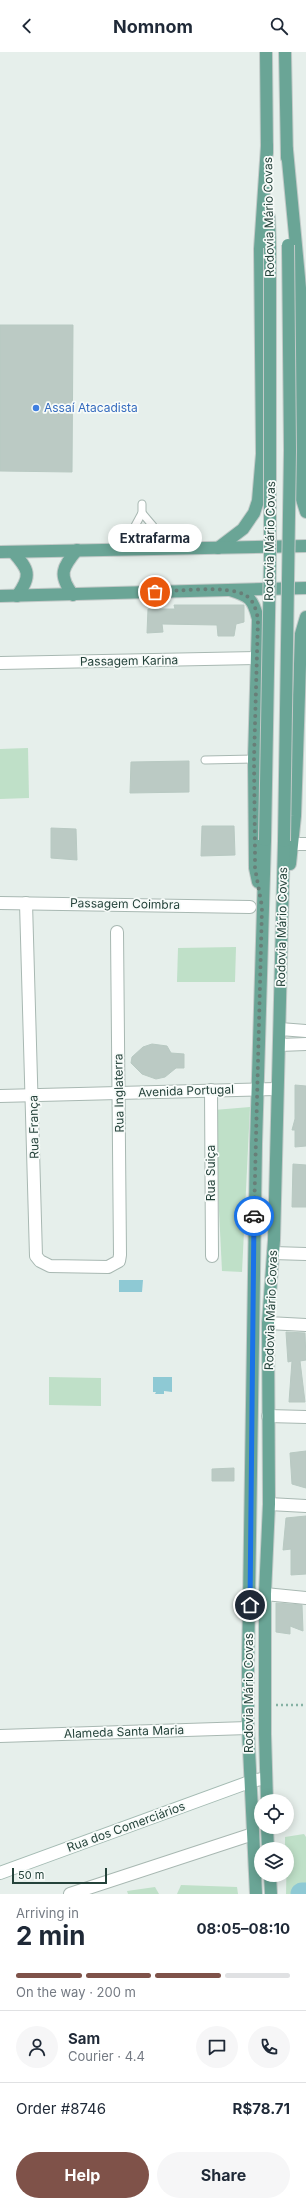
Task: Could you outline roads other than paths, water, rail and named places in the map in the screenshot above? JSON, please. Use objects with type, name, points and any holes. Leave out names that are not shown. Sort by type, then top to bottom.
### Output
[{"type":"main road","name":"Rodovia Mário Covas","points":[[256,1891],[252,1781],[248,1728],[252,1327],[257,1088],[265,840],[270,559],[270,248],[266,52]]},
{"type":"main road","name":"Rodovia Mário Covas","points":[[266,1794],[265,1594],[269,1504],[268,1323],[273,1253],[283,905],[289,843],[290,450],[285,52]]},
{"type":"main road","points":[[218,548],[243,529],[254,513],[258,500],[262,454],[260,249],[267,146]]},
{"type":"main road","points":[[287,150],[300,288],[301,496],[306,512]]},
{"type":"main road","points":[[0,552],[123,548],[162,549],[306,546]]},
{"type":"main road","points":[[73,595],[65,585],[63,573],[66,564],[77,550]]},
{"type":"main road","points":[[13,552],[25,566],[28,575],[26,584],[17,596]]},
{"type":"main road","points":[[0,596],[306,588]]},
{"type":"main road","points":[[230,590],[246,595],[255,604],[258,619],[254,759],[255,868],[262,907]]},
{"type":"main road","points":[[289,843],[301,634],[306,617]]},
{"type":"street","name":"Passagem Karina","points":[[0,663],[258,658]]},
{"type":"street","points":[[289,843],[306,844]]},
{"type":"street","name":"Passagem Coimbra","points":[[0,903],[250,907]]},
{"type":"street","name":"Rua França","points":[[26,903],[33,1095],[36,1256],[40,1262],[50,1266],[108,1267],[119,1261],[120,1255]]},
{"type":"street","name":"Rua Inglaterra","points":[[117,932],[120,1255]]},
{"type":"street","points":[[280,1029],[306,1031]]},
{"type":"street","points":[[279,1045],[306,1044]]},
{"type":"street","name":"Avenida Portugal","points":[[0,1096],[118,1094],[257,1088],[277,1089]]},
{"type":"street","name":"Rua Suiça","points":[[211,1090],[212,1256]]},
{"type":"street","points":[[273,1253],[306,1254]]},
{"type":"street","points":[[268,1323],[306,1325]]},
{"type":"street","points":[[268,1416],[306,1417]]},
{"type":"street","points":[[269,1504],[306,1506]]},
{"type":"street","points":[[265,1594],[306,1598]]},
{"type":"street","name":"Alameda Santa Maria","points":[[0,1736],[248,1728]]},
{"type":"street","name":"Rua dos Comerciários","points":[[0,1873],[252,1781],[266,1778]]},
{"type":"street","points":[[70,1894],[253,1834]]},
{"type":"lane","points":[[123,548],[142,513],[142,504]]},
{"type":"lane","points":[[142,513],[153,526],[162,549]]},
{"type":"lane","points":[[205,760],[254,759]]},
{"type":"water","points":[[119,1280],[143,1280],[142,1292],[119,1292]]},
{"type":"water","points":[[153,1377],[172,1377],[172,1392],[164,1391],[164,1394],[155,1394],[156,1392],[153,1392]]},
{"type":"place","name":"Assaí Atacadista","points":[[36,408]]},
{"type":"place","name":"Extrafarma","points":[[155,592]]}]
